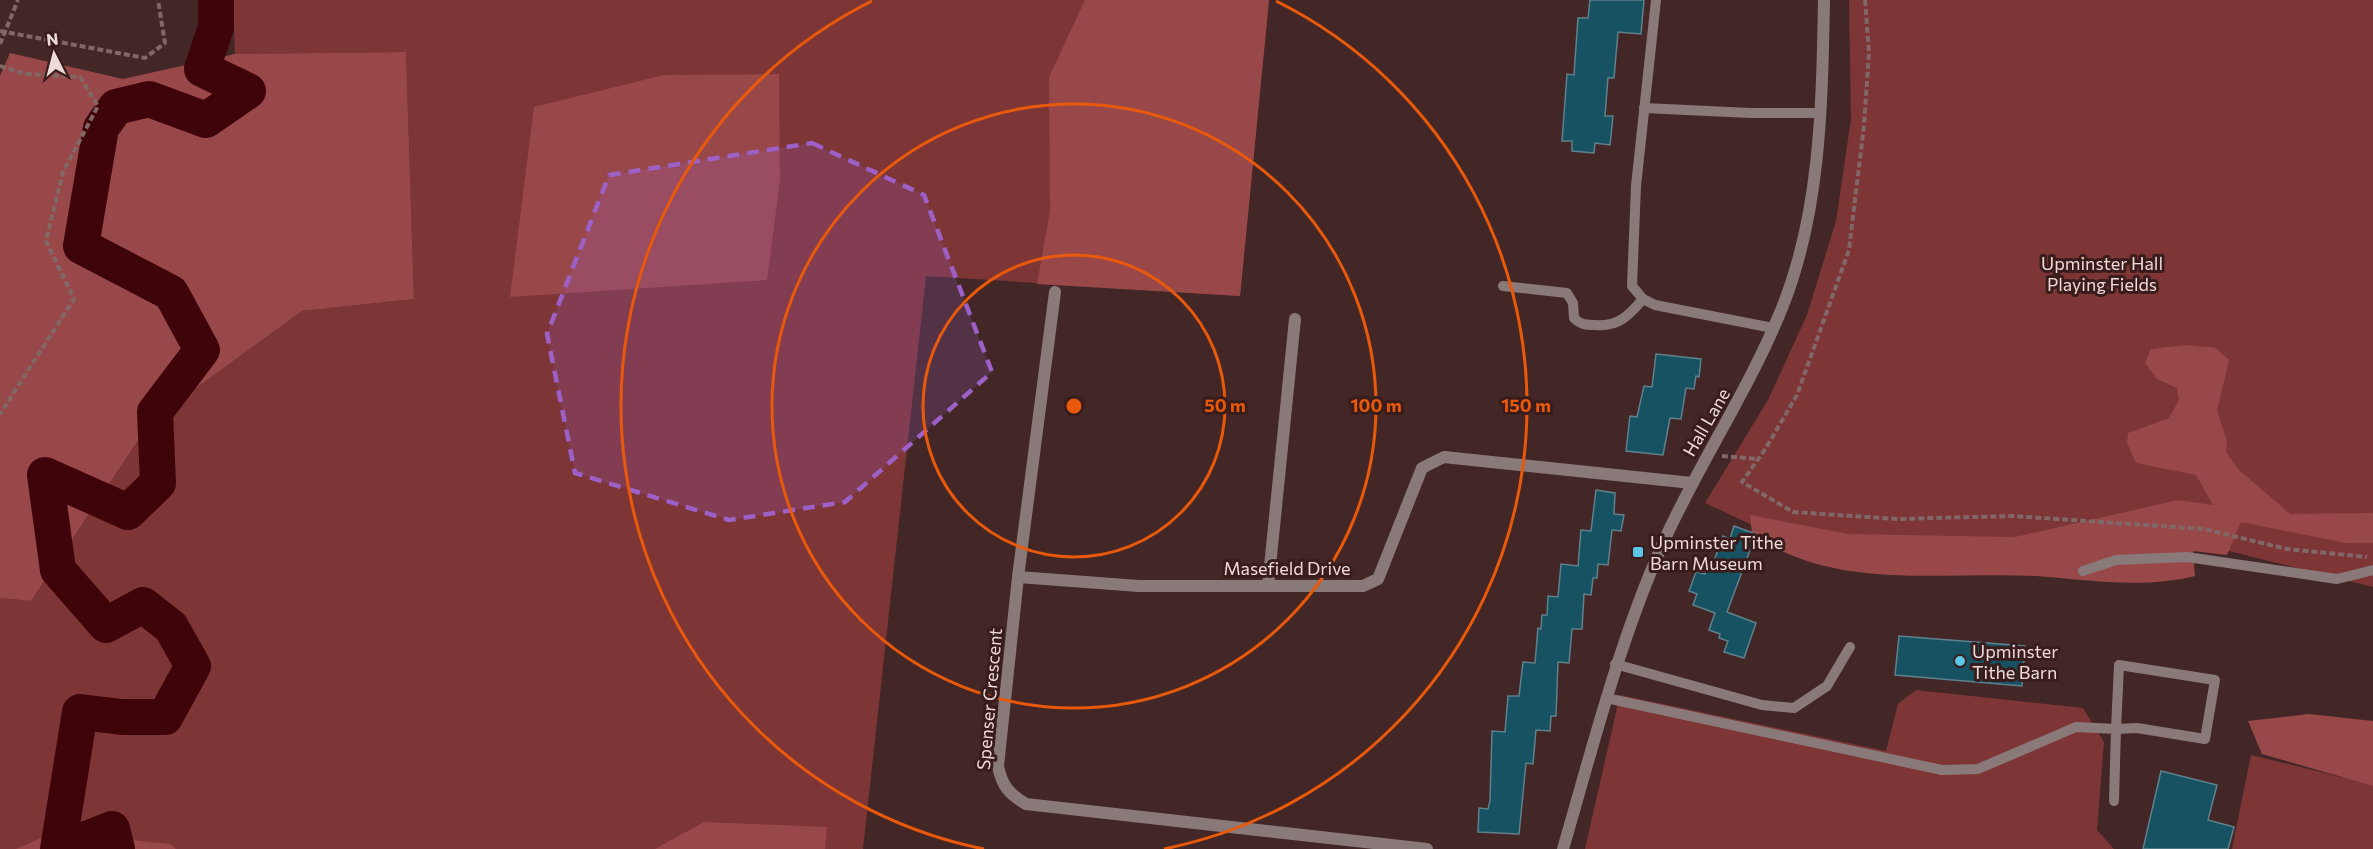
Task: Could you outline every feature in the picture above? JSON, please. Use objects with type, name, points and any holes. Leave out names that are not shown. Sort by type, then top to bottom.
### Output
[{"type":"street","name":"Hall Lane","points":[[1563,849],[1615,664],[1663,544],[1692,483],[1744,392],[1782,307],[1809,216],[1821,113],[1824,0]]},
{"type":"street","name":"Spenser Crescent","points":[[1055,292],[1018,577],[998,766],[1001,781],[1010,795],[1026,804],[1427,849]]},
{"type":"street","points":[[1268,586],[1296,319]]},
{"type":"street","name":"Masefield Drive","points":[[1018,577],[1139,586],[1363,586],[1378,579],[1422,468],[1444,457],[1692,483]]},
{"type":"lane","points":[[1656,0],[1636,186],[1632,286],[1643,299],[1655,304],[1773,328]]},
{"type":"lane","points":[[1644,108],[1750,113],[1821,113]]},
{"type":"lane","points":[[1503,286],[1567,293],[1571,297],[1574,318],[1586,325],[1601,326],[1621,321],[1643,299]]},
{"type":"lane","points":[[2083,571],[2116,560],[2187,557],[2337,579],[2373,570]]},
{"type":"lane","points":[[1615,664],[1762,705],[1794,708],[1827,686],[1850,647]]},
{"type":"lane","points":[[1606,698],[1942,770],[1978,769],[2076,727],[2116,729],[2137,728],[2205,739],[2215,680],[2119,665],[2116,729],[2115,801]]},
{"type":"path","points":[[0,44],[2,32],[18,0]]},
{"type":"path","points":[[2,32],[145,58],[165,44],[158,0]]},
{"type":"path","points":[[1866,0],[1869,52],[1865,115],[1849,250],[1797,395],[1759,459],[1742,482],[1793,512],[1897,519],[2013,516],[2204,529],[2287,549],[2366,555],[2373,564]]},
{"type":"path","points":[[0,66],[25,74],[80,77],[98,106],[63,172],[46,241],[74,299],[0,414]]},
{"type":"path","points":[[1722,456],[1759,459]]},
{"type":"highlighted area","points":[[812,143],[924,195],[992,372],[845,502],[729,520],[575,473],[547,334],[609,175]]},
{"type":"green space","points":[[233,0],[1269,0],[1240,296],[926,276],[863,849],[0,849],[0,598],[31,601],[151,421],[302,311],[414,299],[406,52],[235,54]]},
{"type":"green space","name":"Upminster Hall Playing Fields","points":[[1849,0],[2373,0],[2373,587],[2189,541],[1814,554],[1705,503],[1768,400],[1807,315],[1836,221],[1851,119]]},
{"type":"green space","points":[[1916,690],[2083,708],[2104,742],[2097,830],[2114,849],[1585,849],[1620,695],[1886,751],[1898,704]]},
{"type":"green space","points":[[2251,755],[2373,785],[2373,849],[2232,849]]},
{"type":"shaded area","points":[[1085,0],[1269,0],[1240,296],[1037,284],[1050,211],[1049,77]]},
{"type":"shaded area","points":[[406,52],[414,299],[302,311],[151,421],[31,601],[0,598],[0,76],[10,53],[123,79],[235,54]]},
{"type":"shaded area","points":[[779,74],[780,180],[767,280],[510,297],[534,107],[664,75]]},
{"type":"shaded area","points":[[2186,345],[2216,348],[2229,360],[2217,411],[2227,441],[2226,452],[2238,469],[2290,514],[2373,513],[2373,543],[2346,543],[2241,522],[2227,555],[2193,551],[2195,576],[2135,583],[2036,576],[1890,575],[1854,571],[1818,564],[1784,552],[1752,534],[1750,515],[1848,534],[2015,537],[2178,500],[2213,505],[2196,475],[2136,463],[2127,443],[2128,433],[2169,418],[2179,400],[2177,388],[2157,379],[2145,363],[2151,349]]},
{"type":"shaded area","points":[[2309,714],[2373,721],[2373,786],[2262,754],[2248,721]]},
{"type":"shaded area","points":[[704,822],[827,827],[825,849],[655,849]]},
{"type":"shaded area","points":[[55,832],[170,844],[176,849],[16,849]]},
{"type":"building","points":[[1590,0],[1644,0],[1641,34],[1618,32],[1614,78],[1608,78],[1605,116],[1613,116],[1610,145],[1595,143],[1594,153],[1572,151],[1572,141],[1562,141],[1567,74],[1574,75],[1578,18],[1588,18]]},
{"type":"building","points":[[1656,354],[1701,359],[1699,377],[1696,376],[1694,389],[1686,388],[1681,419],[1670,418],[1663,455],[1626,451],[1630,416],[1637,417],[1644,386],[1652,387]]},
{"type":"building","points":[[1596,490],[1615,493],[1614,514],[1624,515],[1621,531],[1612,530],[1608,565],[1598,564],[1597,578],[1593,578],[1591,595],[1584,594],[1582,629],[1572,629],[1569,663],[1558,662],[1556,716],[1551,716],[1550,731],[1536,730],[1533,764],[1526,763],[1519,834],[1478,832],[1479,808],[1488,809],[1490,801],[1492,731],[1505,732],[1508,696],[1519,696],[1523,662],[1535,663],[1538,628],[1541,629],[1542,615],[1547,615],[1548,596],[1558,597],[1561,564],[1578,566],[1581,530],[1591,531]]},
{"type":"building","points":[[1734,526],[1756,534],[1727,612],[1756,623],[1744,658],[1724,652],[1728,641],[1719,638],[1720,634],[1709,630],[1715,613],[1693,605],[1697,594],[1689,591],[1696,572],[1705,574],[1710,559],[1714,561],[1723,536],[1730,539]]},
{"type":"building","name":"Upminster Tithe Barn","points":[[1899,636],[2025,646],[2022,686],[1895,675]]},
{"type":"building","points":[[2161,771],[2217,785],[2208,820],[2234,827],[2228,849],[2143,849]]},
{"type":"waterway","points":[[58,849],[80,712],[122,717],[165,717],[193,666],[171,627],[143,605],[106,625],[58,570],[45,475],[128,512],[158,483],[155,412],[202,350],[171,293],[81,246],[101,128],[116,107],[149,99],[206,120],[248,91],[202,69],[216,27],[216,0]]},
{"type":"waterway","points":[[61,849],[112,829],[117,849]]},
{"type":"place","name":"Upminster Tithe Barn Museum","points":[[1638,552]]},
{"type":"place","name":"Upminster Tithe Barn","points":[[1960,661]]}]
